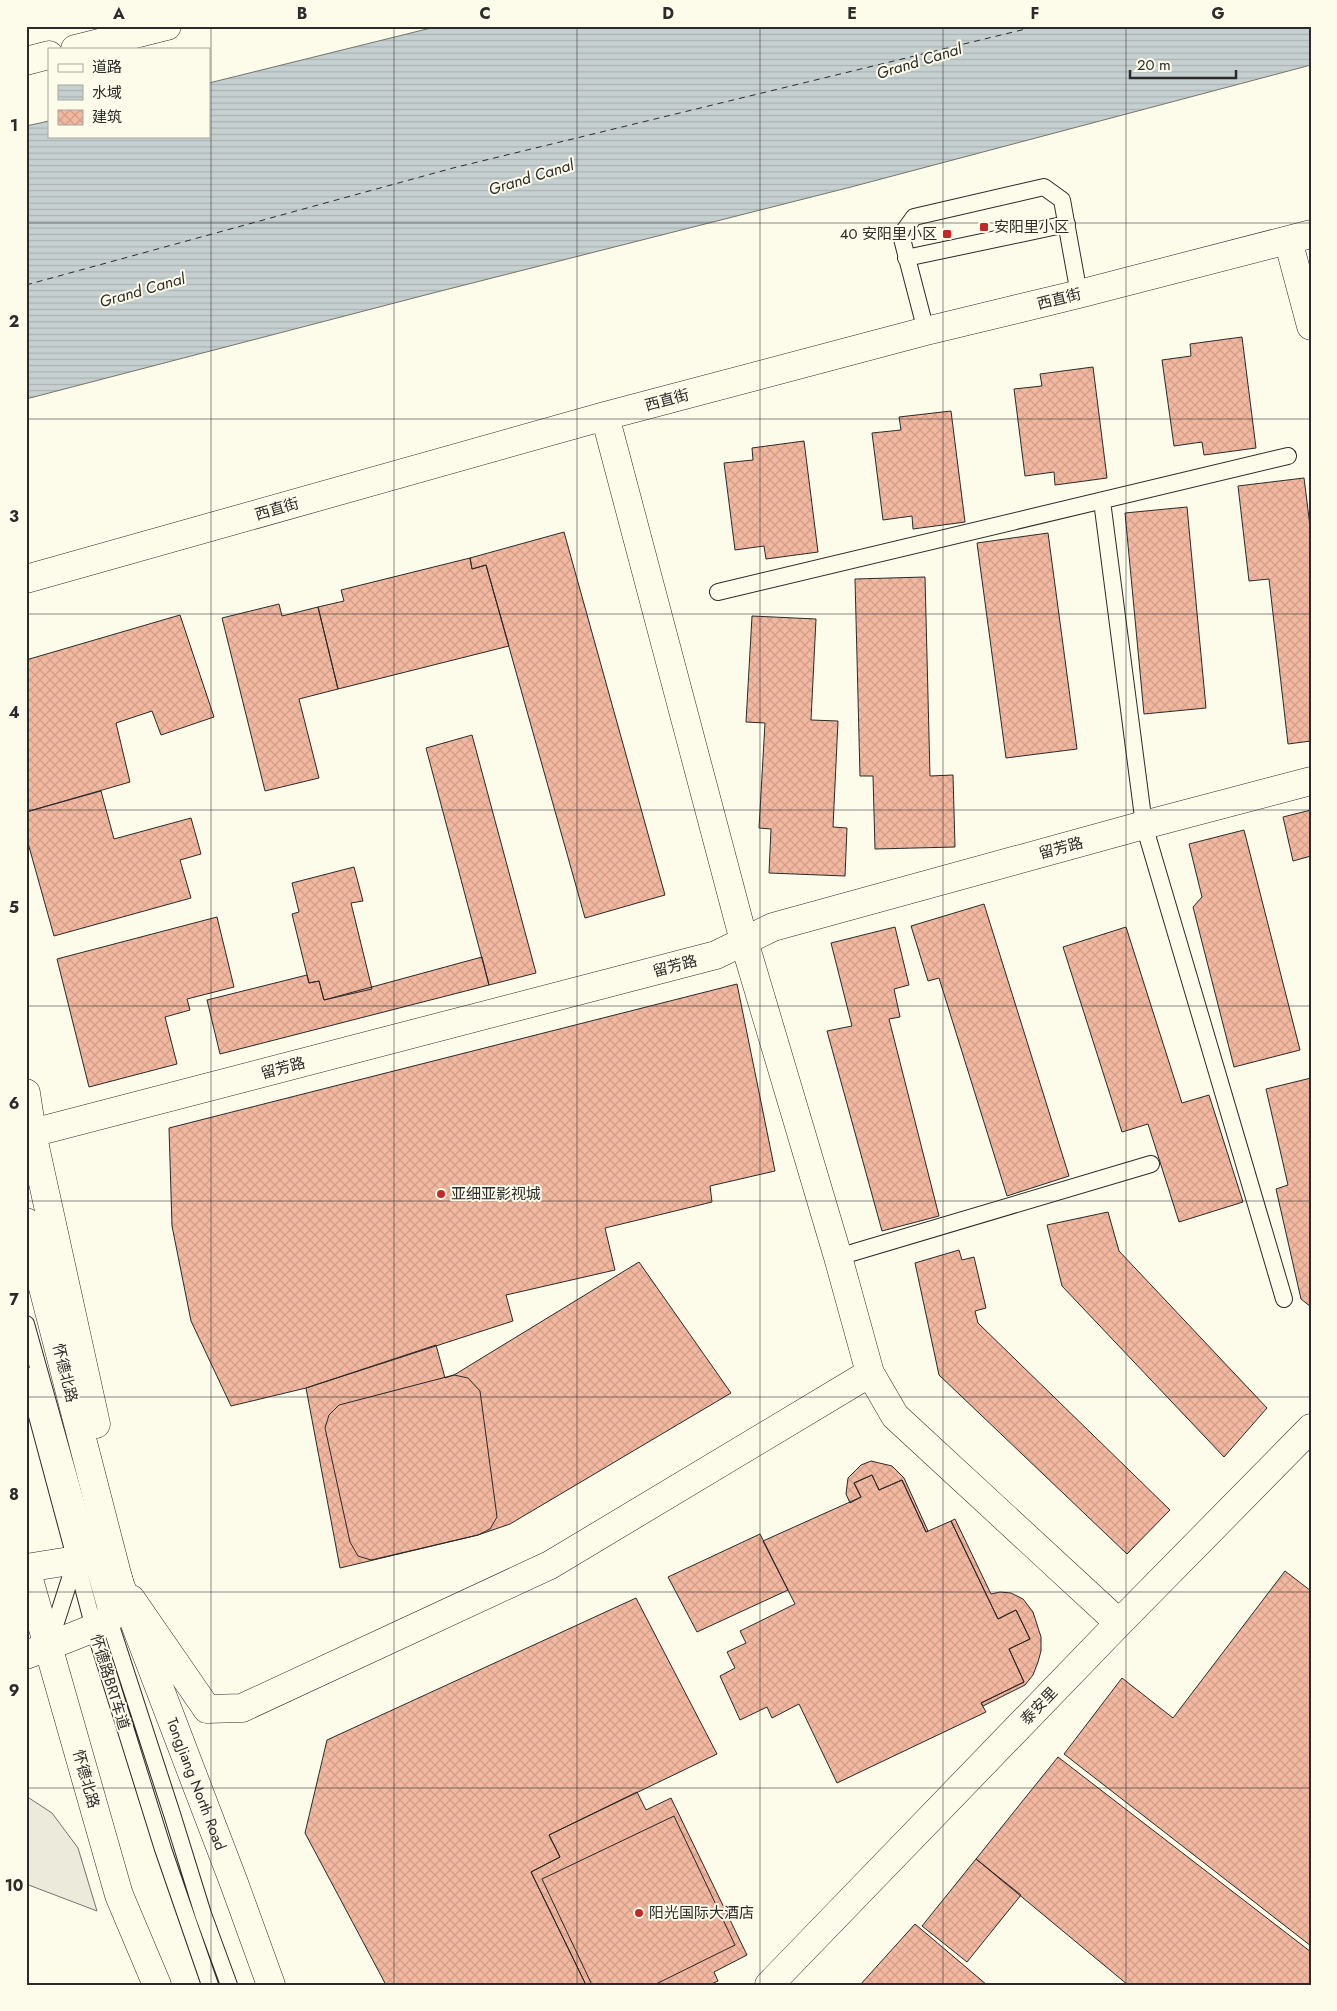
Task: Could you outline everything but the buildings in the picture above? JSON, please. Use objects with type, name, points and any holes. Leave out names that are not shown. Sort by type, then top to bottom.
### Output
[{"type":"street","points":[[78,48],[167,26]]},
{"type":"street","points":[[26,60],[48,55]]},
{"type":"street","points":[[1299,237],[1311,326]]},
{"type":"street","name":"西直街","points":[[26,579],[605,416],[926,331],[1079,294],[1299,237]]},
{"type":"street","points":[[605,416],[744,941],[838,1257],[870,1374],[895,1416],[1119,1623]]},
{"type":"street","name":"留芳路","points":[[32,1133],[716,956],[773,927],[1311,781]]},
{"type":"street","points":[[26,1093],[32,1133],[94,1411],[119,1582],[101,1624],[37,1651]]},
{"type":"street","name":"怀德北路","points":[[26,1222],[119,1582]]},
{"type":"street","points":[[26,1569],[84,1560],[119,1582],[207,1709],[242,1708],[550,1565],[870,1374]]},
{"type":"street","name":"泰安里","points":[[770,1985],[1119,1623],[1311,1428]]},
{"type":"street","name":"怀德北路","points":[[26,1569],[37,1651],[119,1895],[156,1985]]},
{"type":"street","name":"TongJiang North Road","points":[[119,1582],[231,1874],[271,1985]]},
{"type":"lane","points":[[926,331],[901,235],[914,217],[1044,187],[1062,200],[1079,294]]},
{"type":"lane","points":[[906,258],[1067,224]]},
{"type":"lane","points":[[718,592],[1288,456]]},
{"type":"lane","points":[[1102,501],[1144,825],[1284,1299]]},
{"type":"lane","points":[[838,1257],[1151,1164]]},
{"type":"lane","points":[[26,1324],[101,1624]]},
{"type":"lane","points":[[26,1376],[84,1560],[37,1651]]},
{"type":"lane","name":"怀德路BRT车道","points":[[101,1624],[162,1849],[210,1985]]},
{"type":"lane","name":"怀德路BRT车道","points":[[101,1624],[172,1814],[203,1914],[229,1985]]},
{"type":"shaded area","points":[[26,1796],[52,1813],[78,1848],[97,1911],[26,1884]]},
{"type":"water","name":"Grand Canal","points":[[439,26],[1311,26],[1311,65],[851,187],[26,399],[26,126],[48,121],[48,138],[210,138],[210,83]]},
{"type":"ferry route","points":[[26,285],[453,168],[1038,26]]},
{"type":"place","name":"安阳里小区","points":[[984,227]]},
{"type":"place","name":"40 安阳里小区","points":[[947,234]]},
{"type":"place","name":"亚细亚影视城","points":[[441,1194]]},
{"type":"place","name":"阳光国际大酒店","points":[[639,1913]]}]
